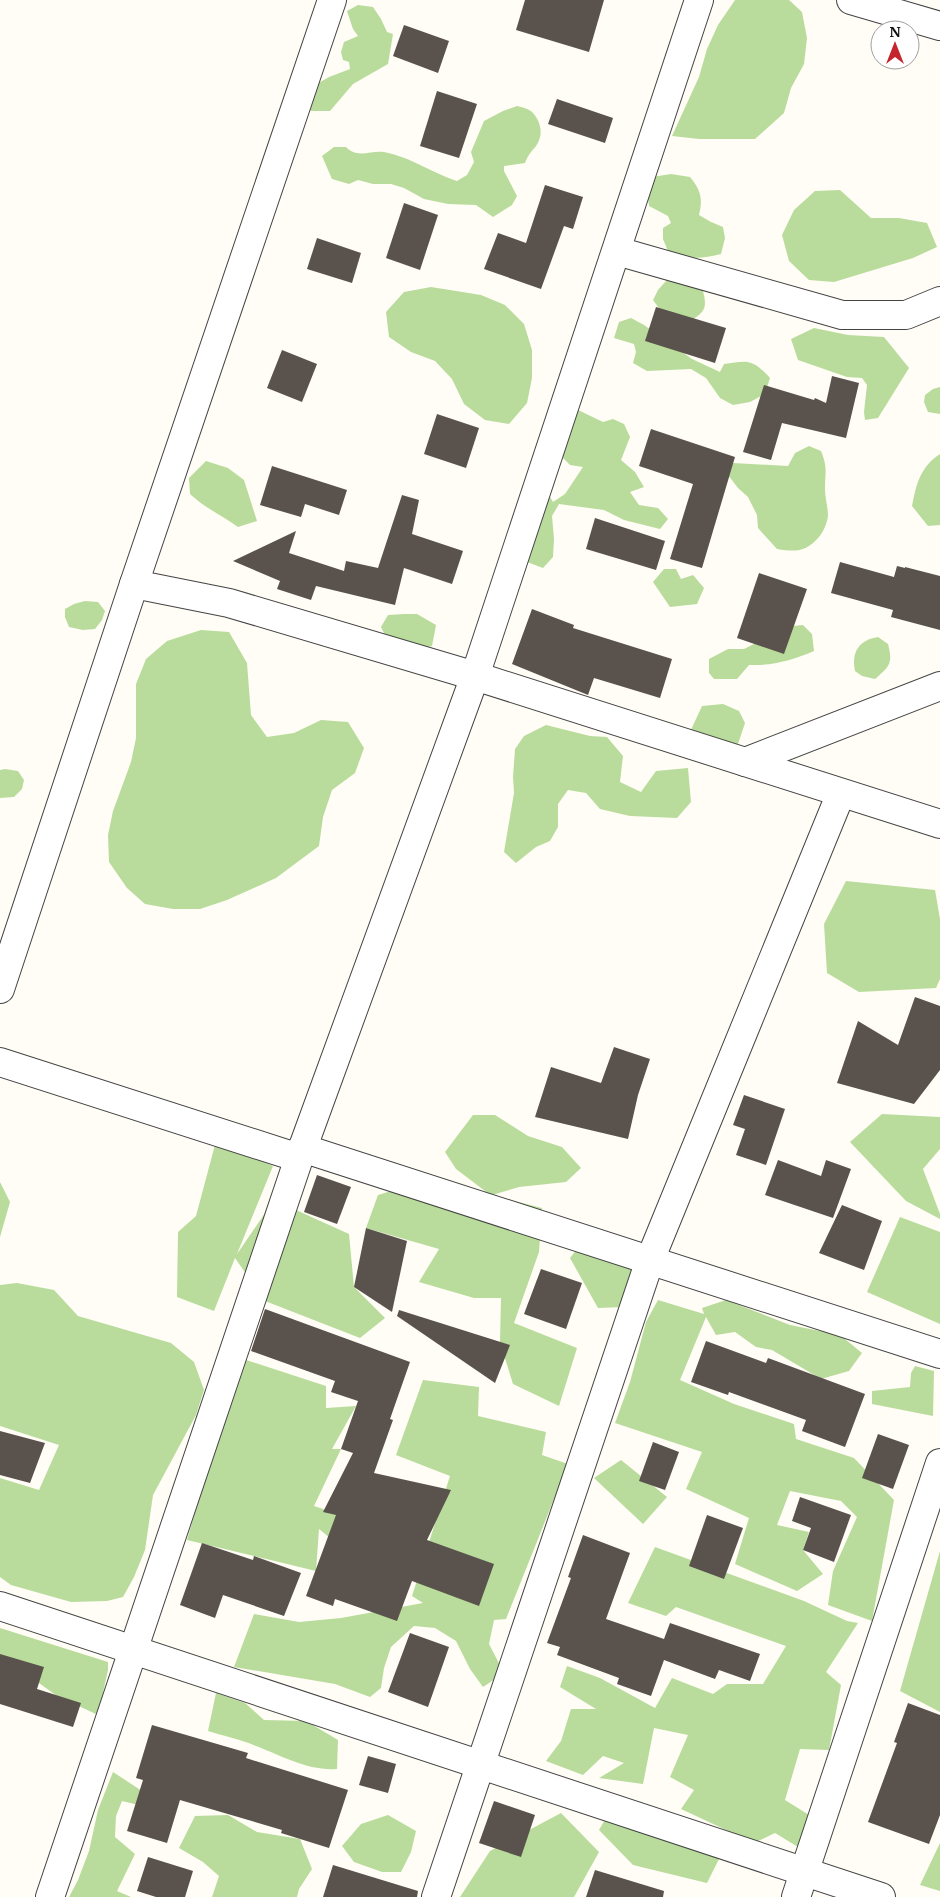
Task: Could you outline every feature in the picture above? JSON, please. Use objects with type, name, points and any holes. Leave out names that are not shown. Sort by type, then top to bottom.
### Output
[{"type":"street","points":[[0,989],[134,584],[332,0]]},
{"type":"street","points":[[50,1897],[301,1153],[475,676],[699,0]]},
{"type":"street","points":[[852,0],[940,26]]},
{"type":"street","points":[[617,251],[842,316],[906,316],[940,301]]},
{"type":"street","points":[[134,584],[229,603],[475,676],[940,824]]},
{"type":"street","points":[[745,762],[940,686]]},
{"type":"street","points":[[436,1897],[650,1260],[841,793]]},
{"type":"street","points":[[0,1062],[650,1260],[940,1354]]},
{"type":"street","points":[[800,1884],[940,1463]]},
{"type":"street","points":[[0,1606],[480,1765],[800,1884],[881,1897]]},
{"type":"green space","points":[[735,0],[789,0],[802,12],[807,38],[804,64],[791,88],[784,113],[755,139],[699,139],[672,136],[699,77],[707,49],[718,25]]},
{"type":"green space","points":[[358,5],[373,7],[387,32],[393,34],[388,64],[353,84],[330,111],[311,111],[304,104],[315,85],[350,69],[349,62],[343,60],[341,52],[344,42],[358,36],[353,29],[347,11]]},
{"type":"green space","points":[[517,106],[532,112],[539,124],[541,133],[536,146],[525,163],[504,166],[504,171],[517,196],[512,205],[493,217],[476,205],[448,204],[424,199],[404,188],[391,184],[373,184],[358,180],[349,184],[332,179],[322,156],[334,147],[346,147],[355,153],[384,152],[404,158],[457,181],[467,175],[474,162],[471,152],[484,121]]},
{"type":"green space","points":[[671,174],[690,177],[697,186],[700,195],[699,215],[723,227],[725,238],[721,254],[694,258],[668,251],[663,239],[663,228],[671,223],[668,216],[649,206],[647,191],[652,177]]},
{"type":"green space","points":[[840,190],[871,218],[899,218],[927,223],[937,247],[913,258],[834,282],[809,280],[789,261],[782,235],[794,210],[815,191]]},
{"type":"green space","points":[[684,279],[701,283],[705,303],[703,311],[687,323],[664,315],[653,300],[658,290],[666,281]]},
{"type":"green space","points":[[431,287],[481,295],[505,305],[524,324],[532,350],[532,378],[527,403],[509,424],[485,420],[464,404],[452,379],[435,361],[411,352],[389,337],[386,312],[404,292]]},
{"type":"green space","points":[[631,318],[692,359],[720,372],[724,364],[750,362],[754,364],[770,378],[765,394],[750,402],[733,405],[720,398],[706,378],[691,369],[647,371],[633,363],[636,352],[634,344],[614,338],[619,322]]},
{"type":"green space","points":[[814,328],[848,335],[884,337],[909,368],[878,418],[865,420],[867,385],[862,378],[847,377],[798,360],[791,339]]},
{"type":"green space","points":[[940,387],[940,414],[928,412],[924,402],[925,395],[933,389]]},
{"type":"green space","points":[[576,409],[603,422],[613,419],[624,424],[630,437],[621,460],[635,472],[644,487],[630,492],[639,505],[658,508],[668,519],[660,529],[624,520],[604,510],[559,504],[552,516],[553,557],[543,568],[527,562],[546,490],[553,502],[565,494],[583,467],[570,465],[546,441]]},
{"type":"green space","points":[[809,446],[821,451],[825,462],[827,522],[819,537],[810,546],[800,550],[777,549],[758,528],[757,515],[748,497],[728,475],[733,463],[788,466],[795,453]]},
{"type":"green space","points":[[940,454],[940,525],[928,526],[912,506],[917,484],[923,471]]},
{"type":"green space","points":[[206,461],[228,468],[244,480],[257,521],[238,527],[190,494],[189,478]]},
{"type":"green space","points":[[664,569],[676,569],[681,579],[693,575],[704,588],[697,604],[670,607],[653,582]]},
{"type":"green space","points":[[85,601],[98,602],[105,611],[102,620],[95,629],[83,630],[69,627],[65,617],[65,609]]},
{"type":"green space","points":[[417,614],[436,625],[432,646],[419,649],[387,639],[381,627],[388,615]]},
{"type":"green space","points":[[803,625],[812,634],[814,651],[782,662],[749,665],[737,679],[714,679],[709,673],[709,659],[728,649],[744,649],[782,627]]},
{"type":"green space","points":[[201,630],[229,632],[247,663],[251,715],[267,737],[294,733],[321,720],[348,722],[364,748],[355,773],[332,790],[323,817],[319,846],[276,878],[227,900],[200,909],[173,909],[145,904],[127,888],[109,862],[108,835],[113,811],[131,762],[136,738],[136,684],[146,659],[167,641]]},
{"type":"green space","points":[[878,637],[888,644],[889,664],[875,679],[862,676],[855,671],[854,664],[858,648],[866,641]]},
{"type":"green space","points":[[723,704],[739,711],[745,723],[737,747],[690,732],[702,706]]},
{"type":"green space","points":[[546,725],[590,736],[607,737],[623,756],[620,782],[641,792],[656,771],[688,768],[691,802],[677,818],[630,816],[600,809],[586,793],[568,790],[558,804],[558,827],[550,841],[536,847],[516,863],[504,852],[514,793],[515,749],[524,736]]},
{"type":"green space","points":[[0,770],[18,771],[24,780],[22,789],[14,797],[0,798]]},
{"type":"green space","points":[[846,881],[935,890],[940,919],[940,979],[936,988],[859,992],[827,973],[824,924]]},
{"type":"green space","points":[[882,1114],[940,1117],[940,1149],[923,1169],[940,1214],[940,1219],[906,1201],[850,1142]]},
{"type":"green space","points":[[473,1115],[495,1115],[528,1136],[562,1147],[581,1168],[566,1182],[519,1187],[492,1195],[542,1208],[539,1252],[514,1323],[577,1348],[559,1406],[513,1384],[500,1342],[501,1298],[474,1298],[419,1282],[439,1249],[366,1228],[378,1195],[434,1178],[489,1194],[456,1169],[445,1152]]},
{"type":"green space","points":[[216,1141],[273,1166],[237,1254],[274,1200],[349,1234],[354,1287],[385,1318],[360,1338],[265,1301],[235,1258],[214,1311],[177,1297],[178,1232],[196,1216]]},
{"type":"green space","points":[[0,1182],[10,1202],[0,1237]]},
{"type":"green space","points":[[900,1217],[940,1232],[940,1324],[867,1292]]},
{"type":"green space","points":[[616,1234],[650,1260],[623,1307],[598,1308],[570,1258],[587,1236]]},
{"type":"green space","points":[[17,1283],[54,1290],[78,1316],[171,1343],[194,1362],[204,1390],[196,1415],[153,1495],[145,1550],[123,1597],[107,1601],[71,1602],[11,1585],[0,1577],[0,1478],[39,1490],[59,1445],[0,1426],[0,1285]]},
{"type":"green space","points":[[658,1300],[704,1314],[702,1308],[726,1300],[790,1325],[840,1335],[862,1353],[849,1371],[821,1379],[772,1350],[756,1347],[735,1332],[716,1335],[706,1317],[680,1380],[734,1404],[794,1424],[796,1439],[854,1458],[894,1500],[872,1621],[828,1605],[833,1571],[857,1517],[841,1501],[790,1491],[777,1525],[809,1532],[803,1550],[823,1574],[797,1591],[735,1564],[749,1518],[686,1489],[702,1452],[615,1423],[630,1382],[646,1322]]},
{"type":"green space","points":[[240,1358],[326,1386],[326,1408],[356,1406],[332,1449],[341,1449],[314,1506],[360,1521],[342,1548],[319,1529],[316,1571],[187,1540]]},
{"type":"green space","points":[[915,1366],[934,1371],[933,1416],[872,1404],[872,1391],[910,1387],[911,1373]]},
{"type":"green space","points":[[423,1380],[479,1387],[478,1416],[546,1432],[542,1455],[568,1464],[506,1619],[494,1620],[489,1644],[504,1673],[483,1687],[470,1669],[456,1641],[435,1628],[414,1626],[391,1647],[384,1668],[381,1688],[370,1697],[335,1684],[234,1667],[254,1614],[299,1622],[341,1618],[423,1603],[412,1596],[450,1476],[396,1455]]},
{"type":"green space","points":[[621,1460],[667,1497],[643,1524],[594,1478]]},
{"type":"green space","points":[[655,1547],[804,1601],[847,1621],[858,1623],[826,1672],[841,1685],[829,1750],[800,1749],[785,1800],[814,1818],[798,1847],[775,1833],[754,1843],[681,1809],[694,1790],[670,1777],[688,1735],[654,1728],[643,1784],[599,1778],[624,1763],[603,1756],[583,1775],[546,1761],[561,1741],[571,1709],[596,1709],[560,1687],[567,1666],[600,1678],[655,1708],[672,1678],[713,1694],[727,1684],[763,1684],[786,1646],[676,1607],[666,1616],[628,1603]]},
{"type":"green space","points":[[940,1551],[940,1712],[900,1691]]},
{"type":"green space","points":[[0,1628],[108,1662],[98,1715],[57,1696],[21,1670],[0,1664]]},
{"type":"green space","points":[[216,1693],[245,1703],[264,1720],[306,1721],[338,1740],[337,1769],[316,1768],[305,1765],[244,1741],[208,1731]]},
{"type":"green space","points":[[113,1772],[145,1793],[147,1807],[122,1801],[116,1816],[115,1837],[135,1854],[117,1891],[131,1897],[69,1897],[89,1851],[98,1810]]},
{"type":"green space","points":[[619,1795],[724,1834],[720,1857],[707,1883],[633,1865],[599,1830]]},
{"type":"green space","points":[[561,1813],[599,1852],[574,1897],[460,1897],[490,1851]]},
{"type":"green space","points":[[228,1815],[257,1832],[300,1839],[312,1869],[299,1889],[297,1897],[212,1897],[219,1876],[203,1862],[179,1848],[195,1816]]},
{"type":"green space","points":[[388,1815],[416,1831],[411,1852],[401,1872],[382,1872],[354,1862],[342,1846],[361,1824]]},
{"type":"green space","points":[[940,1843],[940,1891],[920,1885]]},
{"type":"building","points":[[525,0],[604,0],[589,52],[516,30]]},
{"type":"building","points":[[404,25],[449,41],[438,73],[393,56]]},
{"type":"building","points":[[437,91],[477,104],[459,158],[420,146]]},
{"type":"building","points":[[557,99],[613,118],[605,143],[548,124]]},
{"type":"building","points":[[545,185],[583,197],[573,229],[564,226],[541,289],[484,269],[498,233],[526,243]]},
{"type":"building","points":[[404,203],[438,215],[420,270],[386,258]]},
{"type":"building","points":[[317,238],[361,253],[352,283],[307,269]]},
{"type":"building","points":[[656,307],[726,328],[715,363],[645,341]]},
{"type":"building","points":[[282,350],[317,364],[302,402],[267,388]]},
{"type":"building","points":[[832,376],[859,383],[846,438],[782,423],[771,460],[743,452],[764,385],[814,400],[815,398],[826,403]]},
{"type":"building","points":[[437,414],[479,428],[466,468],[424,454]]},
{"type":"building","points":[[651,429],[735,457],[702,568],[670,559],[693,484],[639,466]]},
{"type":"building","points":[[272,466],[347,490],[339,515],[305,504],[301,517],[260,505]]},
{"type":"building","points":[[402,495],[419,500],[412,534],[463,551],[452,584],[404,568],[395,605],[316,586],[311,600],[277,589],[280,581],[233,561],[296,531],[289,553],[344,571],[346,561],[378,568]]},
{"type":"building","points":[[595,518],[665,541],[656,570],[586,549]]},
{"type":"building","points":[[840,562],[894,577],[897,566],[940,576],[940,630],[891,617],[893,610],[831,593]]},
{"type":"building","points":[[759,573],[807,589],[784,654],[737,638]]},
{"type":"building","points":[[532,609],[574,625],[573,628],[672,659],[660,698],[594,678],[588,695],[512,664]]},
{"type":"building","points":[[915,997],[940,1006],[940,1070],[914,1104],[837,1083],[858,1021],[898,1045]]},
{"type":"building","points":[[614,1047],[650,1059],[638,1095],[628,1139],[535,1117],[551,1067],[601,1083]]},
{"type":"building","points":[[744,1095],[785,1109],[766,1165],[736,1155],[745,1129],[733,1125]]},
{"type":"building","points":[[778,1160],[821,1176],[826,1160],[851,1169],[833,1218],[765,1195]]},
{"type":"building","points":[[317,1175],[351,1187],[337,1224],[304,1212]]},
{"type":"building","points":[[842,1205],[882,1221],[864,1270],[819,1253]]},
{"type":"building","points":[[366,1228],[407,1241],[392,1312],[354,1287]]},
{"type":"building","points":[[541,1269],[582,1283],[566,1329],[524,1314]]},
{"type":"building","points":[[265,1309],[410,1362],[390,1419],[393,1420],[374,1473],[451,1490],[427,1540],[494,1564],[479,1606],[412,1581],[397,1621],[335,1599],[333,1606],[306,1596],[336,1515],[323,1512],[353,1453],[341,1449],[358,1401],[331,1392],[335,1381],[251,1351]]},
{"type":"building","points":[[399,1310],[510,1345],[495,1383],[397,1316]]},
{"type":"building","points":[[706,1341],[766,1363],[768,1358],[865,1394],[845,1447],[802,1431],[806,1420],[729,1392],[728,1395],[691,1382]]},
{"type":"building","points":[[0,1431],[45,1443],[30,1483],[0,1475]]},
{"type":"building","points":[[878,1434],[909,1445],[893,1489],[862,1478]]},
{"type":"building","points":[[653,1442],[679,1452],[665,1490],[639,1481]]},
{"type":"building","points":[[800,1497],[851,1515],[834,1562],[803,1550],[811,1528],[792,1521]]},
{"type":"building","points":[[707,1515],[743,1528],[724,1579],[689,1566]]},
{"type":"building","points":[[583,1535],[630,1553],[606,1619],[664,1639],[670,1623],[760,1654],[750,1681],[719,1670],[715,1679],[664,1660],[651,1696],[617,1684],[619,1678],[557,1655],[560,1647],[547,1643],[571,1578],[568,1577]]},
{"type":"building","points":[[202,1543],[253,1560],[254,1556],[301,1573],[284,1616],[223,1595],[215,1618],[180,1605]]},
{"type":"building","points":[[410,1633],[449,1647],[428,1707],[388,1692]]},
{"type":"building","points":[[0,1654],[44,1667],[37,1689],[81,1703],[73,1727],[0,1704]]},
{"type":"building","points":[[908,1703],[940,1715],[940,1815],[929,1844],[868,1822],[897,1743],[894,1742]]},
{"type":"building","points":[[152,1725],[248,1753],[246,1758],[348,1790],[329,1848],[281,1833],[282,1830],[180,1800],[167,1843],[127,1831],[143,1780],[136,1778]]},
{"type":"building","points":[[368,1756],[396,1764],[388,1793],[359,1785]]},
{"type":"building","points":[[494,1801],[535,1815],[521,1857],[479,1843]]},
{"type":"building","points":[[148,1857],[193,1871],[185,1897],[156,1897],[137,1891]]},
{"type":"building","points":[[333,1865],[418,1891],[417,1897],[323,1897]]},
{"type":"building","points":[[595,1870],[664,1891],[663,1897],[586,1897]]}]
